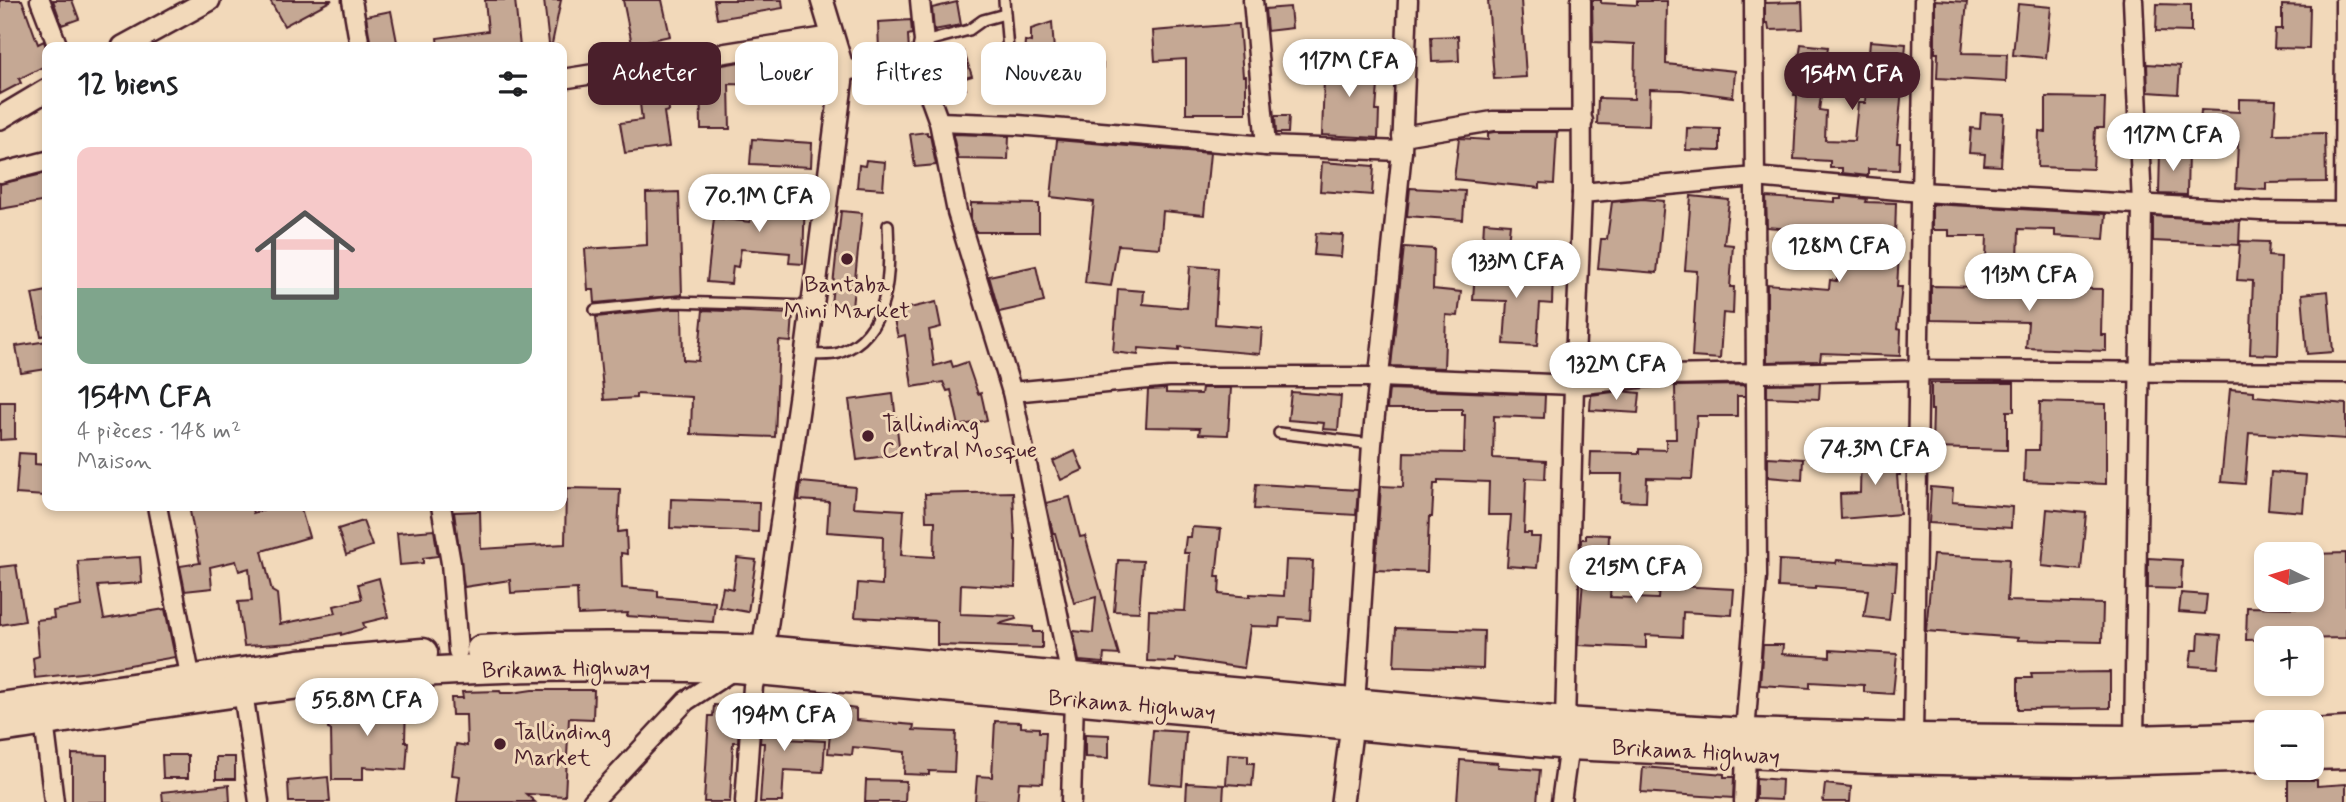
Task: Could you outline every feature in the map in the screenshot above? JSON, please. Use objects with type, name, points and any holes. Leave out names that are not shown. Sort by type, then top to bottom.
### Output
[{"type":"highway","name":"Brikama Highway","points":[[0,707],[299,664],[457,651],[639,645],[753,663],[1072,688],[1567,734],[1746,743],[1876,759],[2077,762],[2254,756]]},
{"type":"highway","name":"Brikama Highway","points":[[0,728],[363,677],[510,667],[753,663]]},
{"type":"highway","points":[[2324,733],[2346,732]]},
{"type":"highway","name":"Brikama Highway","points":[[1746,743],[1913,738],[2134,740],[2254,736]]},
{"type":"highway","points":[[2324,755],[2346,754]]},
{"type":"street","points":[[40,0],[56,42]]},
{"type":"street","points":[[131,42],[209,0]]},
{"type":"street","points":[[352,0],[359,42]]},
{"type":"street","points":[[745,802],[753,663],[806,355],[843,71],[822,0]]},
{"type":"street","points":[[920,0],[924,42]]},
{"type":"street","points":[[1253,0],[1266,146]]},
{"type":"street","points":[[1342,802],[1354,714],[1372,444],[1402,143],[1408,0]]},
{"type":"street","points":[[1561,802],[1567,734],[1574,385],[1582,193],[1581,0]]},
{"type":"street","points":[[1744,802],[1757,576],[1755,0]]},
{"type":"street","points":[[1913,738],[1924,0]]},
{"type":"street","points":[[2133,0],[2141,205],[2134,740]]},
{"type":"street","points":[[1582,193],[1755,177],[1921,192],[2261,211],[2345,212],[2345,0]]},
{"type":"street","points":[[567,78],[832,36]]},
{"type":"street","points":[[843,71],[852,71]]},
{"type":"street","points":[[0,118],[42,93]]},
{"type":"street","points":[[933,105],[939,122],[957,212],[1012,392],[1072,688],[1071,802]]},
{"type":"street","points":[[939,122],[1018,125],[1266,146],[1402,143],[1493,121],[1583,121]]},
{"type":"street","points":[[0,173],[42,162]]},
{"type":"street","points":[[1012,392],[1169,377],[1379,377],[1574,385],[1667,375],[1919,370],[2346,373]]},
{"type":"street","points":[[158,511],[191,680]]},
{"type":"street","points":[[442,511],[451,563],[457,651]]},
{"type":"street","points":[[592,802],[686,701],[753,663]]},
{"type":"street","points":[[243,692],[259,802]]},
{"type":"street","points":[[44,721],[54,802]]},
{"type":"lane","points":[[1004,0],[1007,42]]},
{"type":"lane","points":[[924,42],[969,30],[983,20],[1005,14]]},
{"type":"lane","points":[[806,355],[836,354],[852,346],[869,331],[880,313],[887,289],[890,265],[888,225]]},
{"type":"lane","points":[[595,310],[673,302],[811,306]]},
{"type":"lane","points":[[1279,433],[1372,444]]},
{"type":"building","points":[[0,0],[22,0],[38,44],[42,42],[42,68],[19,79],[21,83],[0,94]]},
{"type":"building","points":[[53,0],[72,0],[79,19],[62,25]]},
{"type":"building","points":[[270,0],[332,0],[284,26]]},
{"type":"building","points":[[485,0],[515,0],[519,42],[437,42],[437,38],[488,31]]},
{"type":"building","points":[[544,0],[561,0],[552,42],[549,42]]},
{"type":"building","points":[[623,0],[662,0],[670,36],[632,42]]},
{"type":"building","points":[[714,0],[782,0],[783,8],[717,19]]},
{"type":"building","points":[[1488,0],[1521,0],[1526,77],[1494,79]]},
{"type":"building","points":[[1592,0],[1637,5],[1637,1],[1667,1],[1666,64],[1735,71],[1733,97],[1650,89],[1649,126],[1597,124],[1598,98],[1634,99],[1635,44],[1593,42]]},
{"type":"building","points":[[1935,0],[1967,2],[1962,53],[2007,54],[2006,82],[1937,78]]},
{"type":"building","points":[[957,2],[961,25],[934,30],[932,8]]},
{"type":"building","points":[[1802,2],[1803,29],[1769,30],[1768,23],[1765,23],[1765,3]]},
{"type":"building","points":[[2018,4],[2051,7],[2046,58],[2013,55]]},
{"type":"building","points":[[2157,4],[2191,5],[2191,32],[2156,31]]},
{"type":"building","points":[[2282,5],[2310,6],[2309,49],[2274,48],[2275,29],[2282,29]]},
{"type":"building","points":[[1290,7],[1292,28],[1267,31],[1265,9]]},
{"type":"building","points":[[391,11],[397,42],[370,42],[366,16]]},
{"type":"building","points":[[911,20],[912,34],[908,35],[908,42],[879,42],[878,22]]},
{"type":"building","points":[[1052,22],[1053,42],[1031,42],[1031,29]]},
{"type":"building","points":[[1239,24],[1243,76],[1246,76],[1246,113],[1186,113],[1186,59],[1155,61],[1153,31]]},
{"type":"building","points":[[1458,36],[1459,61],[1432,62],[1431,37]]},
{"type":"building","points":[[1870,41],[1906,44],[1897,143],[1900,143],[1899,170],[1868,169],[1868,176],[1842,173],[1842,168],[1830,168],[1830,161],[1794,159],[1797,95],[1794,95],[1801,44],[1828,47],[1819,110],[1826,111],[1825,140],[1854,141],[1858,103],[1865,103]]},
{"type":"building","points":[[1331,50],[1363,52],[1360,79],[1368,79],[1368,84],[1378,85],[1378,138],[1322,135],[1324,79],[1329,79]]},
{"type":"building","points":[[967,61],[972,76],[967,78]]},
{"type":"building","points":[[735,63],[735,84],[729,84],[730,129],[701,129],[701,105],[721,105],[721,65]]},
{"type":"building","points":[[2147,64],[2180,66],[2178,94],[2148,92]]},
{"type":"building","points":[[2046,97],[2105,98],[2104,128],[2095,128],[2093,169],[2038,167],[2039,131],[2046,132]]},
{"type":"building","points":[[2239,99],[2276,100],[2274,134],[2325,133],[2326,182],[2266,183],[2266,190],[2236,188],[2238,142],[2199,140],[2201,110],[2239,112]]},
{"type":"building","points":[[640,105],[669,105],[669,111],[664,112],[669,147],[625,153],[620,123],[642,120]]},
{"type":"building","points":[[1981,113],[2004,114],[2001,166],[1984,165],[1985,154],[1969,153],[1971,128],[1980,129]]},
{"type":"building","points":[[1275,116],[1289,116],[1288,133],[1276,133]]},
{"type":"building","points":[[1687,128],[1720,129],[1720,151],[1686,150]]},
{"type":"building","points":[[927,132],[927,135],[930,135],[936,165],[915,167],[910,134]]},
{"type":"building","points":[[1557,132],[1554,184],[1540,183],[1540,188],[1454,179],[1459,138],[1488,140],[1488,133]]},
{"type":"building","points":[[953,135],[1009,136],[1008,160],[958,159]]},
{"type":"building","points":[[752,139],[812,143],[811,167],[750,164]]},
{"type":"building","points":[[1057,140],[1210,153],[1204,215],[1163,211],[1160,248],[1118,245],[1111,286],[1085,283],[1094,202],[1051,197]]},
{"type":"building","points":[[2160,151],[2188,152],[2187,195],[2159,194]]},
{"type":"building","points":[[866,160],[885,162],[883,189],[857,187],[859,165],[865,166]]},
{"type":"building","points":[[1322,162],[1374,166],[1372,195],[1320,191]]},
{"type":"building","points":[[42,174],[42,202],[0,209],[0,184]]},
{"type":"building","points":[[1410,188],[1465,191],[1463,220],[1407,216]]},
{"type":"building","points":[[679,192],[682,295],[595,303],[594,290],[588,290],[585,249],[647,245],[646,193]]},
{"type":"building","points":[[752,192],[805,195],[803,264],[789,263],[790,253],[741,249],[738,267],[733,266],[731,284],[707,282],[714,218],[750,222]]},
{"type":"building","points":[[1691,196],[1729,200],[1724,244],[1733,245],[1730,287],[1734,287],[1733,314],[1723,313],[1720,359],[1692,357],[1697,271],[1685,270]]},
{"type":"building","points":[[1841,196],[1867,199],[1866,202],[1896,203],[1895,238],[1900,238],[1897,287],[1902,287],[1897,329],[1901,330],[1900,356],[1821,353],[1820,361],[1767,362],[1767,284],[1829,289],[1830,280],[1837,281],[1840,233],[1767,227],[1766,197],[1835,202],[1835,199],[1841,199]]},
{"type":"building","points":[[1643,199],[1664,201],[1657,273],[1598,268],[1601,239],[1607,239],[1612,202]]},
{"type":"building","points":[[971,203],[1039,204],[1039,232],[975,232],[971,219]]},
{"type":"building","points":[[1932,204],[2106,214],[2104,239],[2055,236],[2055,230],[2019,229],[2018,260],[1986,258],[1987,236],[1949,236],[1949,230],[1932,230]]},
{"type":"building","name":"Bantaba Mini Market","points":[[841,211],[862,213],[852,307],[831,304]]},
{"type":"building","points":[[2153,216],[2240,221],[2239,245],[2153,241]]},
{"type":"building","points":[[1484,222],[1510,224],[1508,243],[1483,241]]},
{"type":"building","points":[[1316,233],[1343,235],[1341,257],[1314,255]]},
{"type":"building","points":[[2240,241],[2269,242],[2268,256],[2281,257],[2278,355],[2250,354],[2253,281],[2237,280]]},
{"type":"building","points":[[1404,247],[1434,249],[1433,289],[1461,292],[1458,316],[1446,315],[1444,368],[1391,366]]},
{"type":"building","points":[[1036,266],[1044,302],[999,312],[989,276]]},
{"type":"building","points":[[1190,266],[1218,268],[1215,324],[1262,328],[1260,354],[1179,347],[1179,351],[1139,348],[1138,355],[1113,352],[1118,289],[1144,291],[1143,304],[1187,308]]},
{"type":"building","points":[[1475,269],[1553,273],[1552,304],[1540,303],[1537,346],[1504,344],[1507,301],[1473,300]]},
{"type":"building","points":[[1931,286],[2102,289],[2101,335],[2106,335],[2106,351],[2026,348],[2028,322],[1931,320]]},
{"type":"building","points":[[2328,291],[2333,352],[2307,354],[2302,294]]},
{"type":"building","points":[[42,292],[42,336],[41,336],[32,294]]},
{"type":"building","points":[[936,302],[941,327],[929,330],[934,366],[951,361],[953,367],[967,362],[978,394],[981,393],[987,420],[959,426],[951,390],[947,391],[943,382],[912,387],[905,335],[898,337],[892,312]]},
{"type":"building","points":[[682,309],[683,360],[698,361],[703,310],[793,314],[791,342],[779,341],[775,437],[691,434],[692,397],[636,394],[636,398],[604,400],[596,317]]},
{"type":"building","points":[[42,342],[42,370],[21,373],[16,346]]},
{"type":"building","points":[[1820,383],[1819,399],[1767,397],[1767,384]]},
{"type":"building","points":[[1931,383],[2014,383],[2014,411],[2007,411],[2007,450],[1932,448]]},
{"type":"building","points":[[1745,385],[1745,396],[1737,396],[1737,416],[1697,416],[1692,479],[1647,478],[1646,502],[1621,501],[1622,474],[1590,474],[1591,452],[1639,453],[1639,449],[1666,450],[1666,439],[1676,439],[1675,386]]},
{"type":"building","points":[[1202,388],[1231,388],[1228,435],[1199,434],[1200,428],[1146,427],[1148,390],[1166,389],[1166,393],[1201,394]]},
{"type":"building","points":[[1389,389],[1545,395],[1544,418],[1494,416],[1493,458],[1546,461],[1545,479],[1526,478],[1524,533],[1531,533],[1531,537],[1540,537],[1537,568],[1507,566],[1511,515],[1488,515],[1489,482],[1438,480],[1438,484],[1434,484],[1432,517],[1429,517],[1427,572],[1375,570],[1381,486],[1403,487],[1404,452],[1464,453],[1465,415],[1462,415],[1462,409],[1387,409]]},
{"type":"building","points":[[2230,389],[2254,391],[2254,396],[2346,404],[2346,439],[2249,433],[2245,484],[2221,482]]},
{"type":"building","points":[[1620,391],[1640,393],[1638,413],[1590,410],[1591,395]]},
{"type":"building","points":[[1291,392],[1341,396],[1338,430],[1323,429],[1324,423],[1288,420]]},
{"type":"building","points":[[893,394],[900,454],[857,460],[849,400]]},
{"type":"building","points":[[0,402],[15,402],[15,439],[0,440]]},
{"type":"building","points":[[2040,402],[2106,404],[2106,484],[2024,481],[2025,450],[2039,450]]},
{"type":"building","points":[[1075,451],[1083,470],[1061,480],[1053,461]]},
{"type":"building","points":[[1861,452],[1900,452],[1900,475],[1897,475],[1900,514],[1841,519],[1840,494],[1860,493]]},
{"type":"building","points":[[19,453],[35,454],[35,464],[42,465],[42,496],[16,494]]},
{"type":"building","points":[[1768,457],[1803,459],[1802,480],[1768,477]]},
{"type":"building","points":[[2271,472],[2306,475],[2303,512],[2268,509]]},
{"type":"building","points":[[801,482],[855,487],[853,507],[904,510],[901,555],[934,557],[935,521],[926,521],[925,494],[1013,492],[1015,587],[961,584],[960,614],[1015,616],[1016,619],[998,624],[1033,627],[1033,632],[1042,632],[1042,648],[937,645],[937,621],[855,617],[858,583],[882,585],[883,536],[827,532],[829,502],[799,500]]},
{"type":"building","points":[[1256,484],[1358,490],[1356,515],[1254,509]]},
{"type":"building","points":[[1931,487],[1953,489],[1952,502],[2012,507],[2011,528],[1929,523]]},
{"type":"building","points":[[567,488],[620,489],[618,532],[626,531],[627,554],[621,553],[622,588],[658,591],[658,597],[715,602],[713,622],[627,616],[628,613],[578,615],[577,589],[511,593],[510,580],[464,587],[454,512],[480,511],[481,549],[565,544]]},
{"type":"building","points":[[1070,497],[1080,537],[1085,536],[1119,655],[1104,654],[1103,663],[1079,661],[1073,631],[1093,633],[1096,597],[1074,603],[1046,503]]},
{"type":"building","points":[[671,499],[759,502],[758,532],[670,528]]},
{"type":"building","points":[[2047,509],[2086,513],[2081,570],[2042,566]]},
{"type":"building","points":[[190,511],[301,511],[309,537],[262,551],[272,591],[277,594],[280,624],[336,613],[334,606],[362,599],[358,584],[379,578],[388,617],[363,623],[365,628],[341,635],[293,643],[244,646],[238,602],[252,601],[249,568],[239,571],[236,561],[210,567],[212,588],[185,591],[180,566],[200,563]]},
{"type":"building","points":[[363,521],[372,546],[346,555],[338,529]]},
{"type":"building","points":[[1192,527],[1221,529],[1216,577],[1220,577],[1219,594],[1284,596],[1286,560],[1313,561],[1310,620],[1280,618],[1279,627],[1250,626],[1244,668],[1175,658],[1175,662],[1147,661],[1149,610],[1185,611],[1189,553],[1184,553],[1186,537],[1191,537]]},
{"type":"building","points":[[434,530],[438,556],[423,558],[423,563],[400,565],[397,533]]},
{"type":"building","points":[[1586,534],[1609,535],[1607,585],[1611,585],[1610,597],[1658,599],[1659,585],[1734,589],[1732,615],[1683,612],[1682,637],[1646,635],[1646,648],[1578,645],[1584,567],[1581,567],[1581,539],[1586,539]]},
{"type":"building","points":[[2346,553],[2346,638],[2324,638],[2324,626],[2254,626],[2254,640],[2246,640],[2247,607],[2254,607],[2254,612],[2324,612],[2324,554]]},
{"type":"building","points":[[1933,555],[2009,559],[2007,601],[2103,604],[2102,642],[2017,640],[2018,638],[1926,631]]},
{"type":"building","points":[[140,557],[142,583],[98,586],[104,619],[165,609],[175,657],[90,672],[35,678],[33,658],[39,656],[36,620],[54,618],[53,611],[81,606],[78,561]]},
{"type":"building","points":[[737,558],[756,560],[748,612],[719,607],[723,587],[733,589]]},
{"type":"building","points":[[2148,558],[2182,560],[2181,589],[2148,588]]},
{"type":"building","points":[[1118,560],[1143,561],[1139,612],[1114,611]]},
{"type":"building","points":[[1779,560],[1897,564],[1889,620],[1864,617],[1868,590],[1815,586],[1815,589],[1778,587]]},
{"type":"building","points":[[16,565],[25,621],[0,625],[0,567]]},
{"type":"building","points":[[2181,593],[2207,595],[2205,614],[2179,612]]},
{"type":"building","points":[[1396,628],[1484,631],[1483,669],[1394,666]]},
{"type":"building","points":[[2199,633],[2221,635],[2218,668],[2190,666],[2192,650],[2198,650]]},
{"type":"building","points":[[1763,645],[1783,645],[1782,654],[1830,657],[1830,650],[1897,654],[1893,694],[1864,692],[1864,685],[1810,682],[1810,688],[1760,685]]},
{"type":"building","points":[[2110,672],[2110,708],[2018,709],[2018,678],[2032,678],[2031,673]]},
{"type":"building","name":"Tallinding Market","points":[[532,690],[594,690],[593,719],[569,718],[565,796],[526,794],[535,802],[457,802],[460,776],[452,775],[456,744],[467,746],[466,715],[452,715],[451,698],[463,698],[462,692],[512,693]]},
{"type":"building","points":[[329,703],[406,703],[406,770],[363,767],[363,780],[332,780]]},
{"type":"building","points":[[714,705],[740,707],[738,742],[733,742],[730,802],[704,802],[709,716],[713,716]]},
{"type":"building","points":[[763,705],[788,706],[786,739],[825,741],[823,772],[784,770],[782,802],[760,802],[764,743],[760,743]]},
{"type":"building","points":[[833,706],[856,709],[856,720],[914,725],[913,730],[956,732],[954,772],[904,774],[905,752],[853,747],[852,755],[828,753]]},
{"type":"building","points":[[995,721],[1021,722],[1021,727],[1039,728],[1039,732],[1046,732],[1043,783],[1019,782],[1017,802],[975,801],[977,776],[992,777]]},
{"type":"building","points":[[1153,730],[1186,732],[1182,786],[1149,783]]},
{"type":"building","points":[[1085,734],[1109,735],[1109,758],[1085,757]]},
{"type":"building","points":[[72,754],[107,755],[107,802],[72,802]]},
{"type":"building","points":[[1228,754],[1248,755],[1248,763],[1254,763],[1252,786],[1226,784]]},
{"type":"building","points":[[162,755],[188,755],[188,778],[163,778]]},
{"type":"building","points":[[216,757],[235,757],[235,779],[216,779]]},
{"type":"building","points":[[1460,760],[1498,763],[1498,767],[1540,770],[1537,802],[1457,802]]},
{"type":"building","points":[[1643,767],[1734,777],[1733,798],[1641,792]]},
{"type":"building","points":[[328,777],[330,802],[289,802],[288,781]]},
{"type":"building","points":[[1756,778],[1782,780],[1781,800],[1756,799]]},
{"type":"building","points":[[866,780],[906,781],[905,802],[865,802]]},
{"type":"building","points":[[2288,780],[2317,780],[2317,786],[2346,784],[2346,802],[2288,802]]},
{"type":"building","points":[[1187,783],[1224,785],[1223,802],[1186,802]]},
{"type":"building","points":[[1825,784],[1851,787],[1850,802],[1823,802]]},
{"type":"building","points":[[229,785],[230,802],[163,802],[162,792]]},
{"type":"place","name":"Bantaba Mini Market","points":[[847,259]]},
{"type":"place","name":"Tallinding Central Mosque","points":[[868,436]]},
{"type":"place","name":"Tallinding Market","points":[[500,744]]}]
